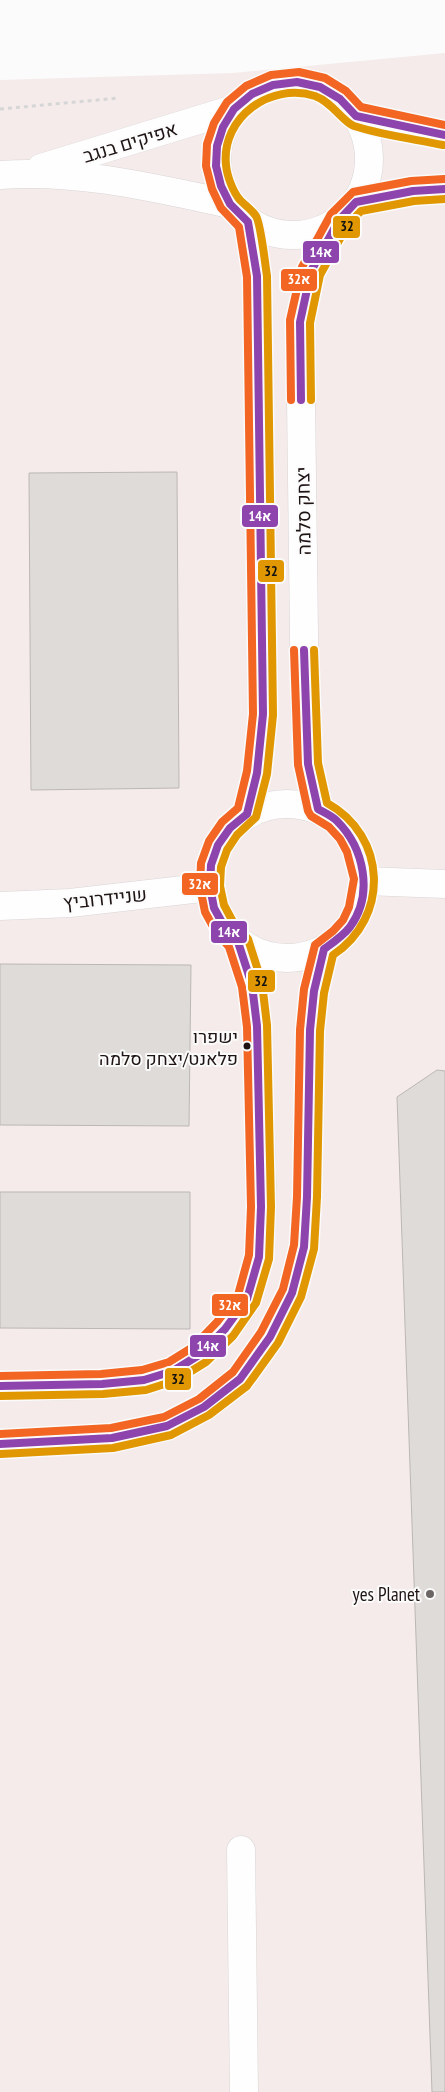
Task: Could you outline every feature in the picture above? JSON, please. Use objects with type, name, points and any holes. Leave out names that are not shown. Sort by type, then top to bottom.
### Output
[{"type":"street","points":[[247,814],[257,773],[263,714],[257,276],[239,213],[221,186],[216,166],[217,146],[223,127],[234,109],[252,94],[273,85],[297,82],[320,87],[340,99],[356,116],[366,137],[370,159],[366,181],[348,211]]},
{"type":"street","name":"אפיקים בנגב","points":[[12,174],[234,109]]},
{"type":"street","points":[[356,116],[414,130],[445,135]]},
{"type":"street","name":"אפיקים בנגב","points":[[12,174],[112,181],[239,213]]},
{"type":"street","points":[[239,213],[269,233],[293,236],[318,232],[348,211],[413,191],[445,189]]},
{"type":"street","name":"יצחק סלמה","points":[[318,809],[308,764],[305,712],[300,322],[311,271],[348,211]]},
{"type":"street","points":[[294,803],[318,809],[337,821],[352,838],[362,858],[365,881],[362,902],[353,921],[341,937],[324,949],[303,957],[280,958],[258,953],[238,942],[224,926],[214,908],[210,887],[211,865],[218,845],[230,828],[247,814],[269,805],[294,803]]},
{"type":"street","points":[[365,881],[445,884]]},
{"type":"street","name":"שניידרוביץ","points":[[0,906],[70,903],[210,887]]},
{"type":"street","points":[[0,1386],[102,1384],[144,1380],[173,1371],[199,1355],[225,1329],[247,1299],[260,1257],[258,1054],[252,985],[238,942]]},
{"type":"street","points":[[0,1444],[112,1438],[167,1426],[204,1407],[240,1379],[270,1337],[292,1293],[304,1247],[307,1197],[310,1030],[314,992],[324,949]]},
{"type":"street","points":[[241,1850],[244,2092]]},
{"type":"path","points":[[0,109],[119,98]]},
{"type":"shaded area","points":[[445,53],[445,2092],[0,2092],[0,80],[233,73]]},
{"type":"building","points":[[177,472],[179,788],[31,790],[29,473]]},
{"type":"building","points":[[0,964],[191,965],[189,1126],[0,1125]]},
{"type":"building","name":"yes Planet","points":[[437,1070],[445,1071],[445,2092],[432,2092],[397,1097]]},
{"type":"building","points":[[0,1192],[190,1192],[190,1329],[0,1328]]},
{"type":"transit line","name":"32א","points":[[0,1376],[101,1374],[142,1370],[169,1362],[193,1347],[217,1322],[238,1295],[249,1255],[251,1207],[247,1027],[242,987],[229,947],[216,932],[205,912],[200,887],[201,863],[209,841],[222,822],[238,808],[247,771],[253,714],[247,277],[239,227],[221,208],[212,189],[206,166],[207,144],[214,123],[227,102],[246,86],[271,75],[299,72],[325,78],[346,91],[361,107],[445,125]]},
{"type":"transit line","name":"14א","points":[[0,1386],[102,1384],[144,1380],[173,1371],[199,1355],[225,1329],[247,1299],[259,1257],[261,1207],[257,1026],[252,985],[238,942],[224,926],[214,908],[210,887],[211,865],[218,845],[230,828],[247,814],[257,773],[263,714],[257,276],[248,222],[230,204],[221,186],[216,166],[217,146],[223,127],[234,109],[252,94],[273,85],[297,82],[320,87],[340,99],[356,116],[445,135]]},
{"type":"transit line","name":"32","points":[[0,1396],[103,1394],[146,1390],[177,1380],[206,1362],[233,1336],[256,1303],[269,1259],[271,1207],[267,1025],[262,983],[248,939],[232,920],[224,905],[220,886],[221,867],[227,850],[237,835],[256,817],[267,774],[273,715],[267,276],[258,220],[253,212],[237,197],[229,179],[226,165],[227,148],[232,132],[240,118],[252,107],[266,99],[282,94],[298,93],[321,99],[354,126],[443,145]]},
{"type":"transit line","name":"32א","points":[[291,400],[290,320],[302,267],[331,214],[353,192],[411,181],[444,179]]},
{"type":"transit line","name":"14א","points":[[301,400],[300,322],[311,271],[339,220],[356,202],[413,191],[445,189]]},
{"type":"transit line","name":"32","points":[[311,400],[310,323],[320,275],[347,226],[361,211],[414,201],[445,199]]},
{"type":"transit line","name":"32א","points":[[0,1434],[111,1428],[164,1417],[199,1399],[233,1372],[261,1332],[283,1289],[294,1245],[297,1197],[300,1030],[304,989],[315,945],[333,931],[343,920],[349,907],[354,879],[347,852],[340,839],[329,827],[311,816],[308,811],[298,765],[294,650]]},
{"type":"transit line","name":"14א","points":[[0,1444],[112,1438],[167,1426],[204,1407],[240,1379],[270,1337],[292,1293],[304,1247],[307,1197],[310,1030],[314,991],[324,949],[350,927],[362,900],[364,886],[363,872],[354,844],[337,821],[318,809],[308,764],[304,650]]},
{"type":"transit line","name":"32","points":[[1,1454],[113,1448],[171,1435],[209,1415],[247,1386],[278,1343],[301,1297],[314,1249],[317,1197],[320,1031],[324,993],[333,955],[352,939],[365,920],[372,899],[374,877],[370,856],[361,835],[347,817],[327,803],[318,763],[314,650]]},
{"type":"place","name":"ישפרו פלאנט/יצחק סלמה","points":[[247,1046]]},
{"type":"place","name":"yes Planet","points":[[430,1594]]}]
